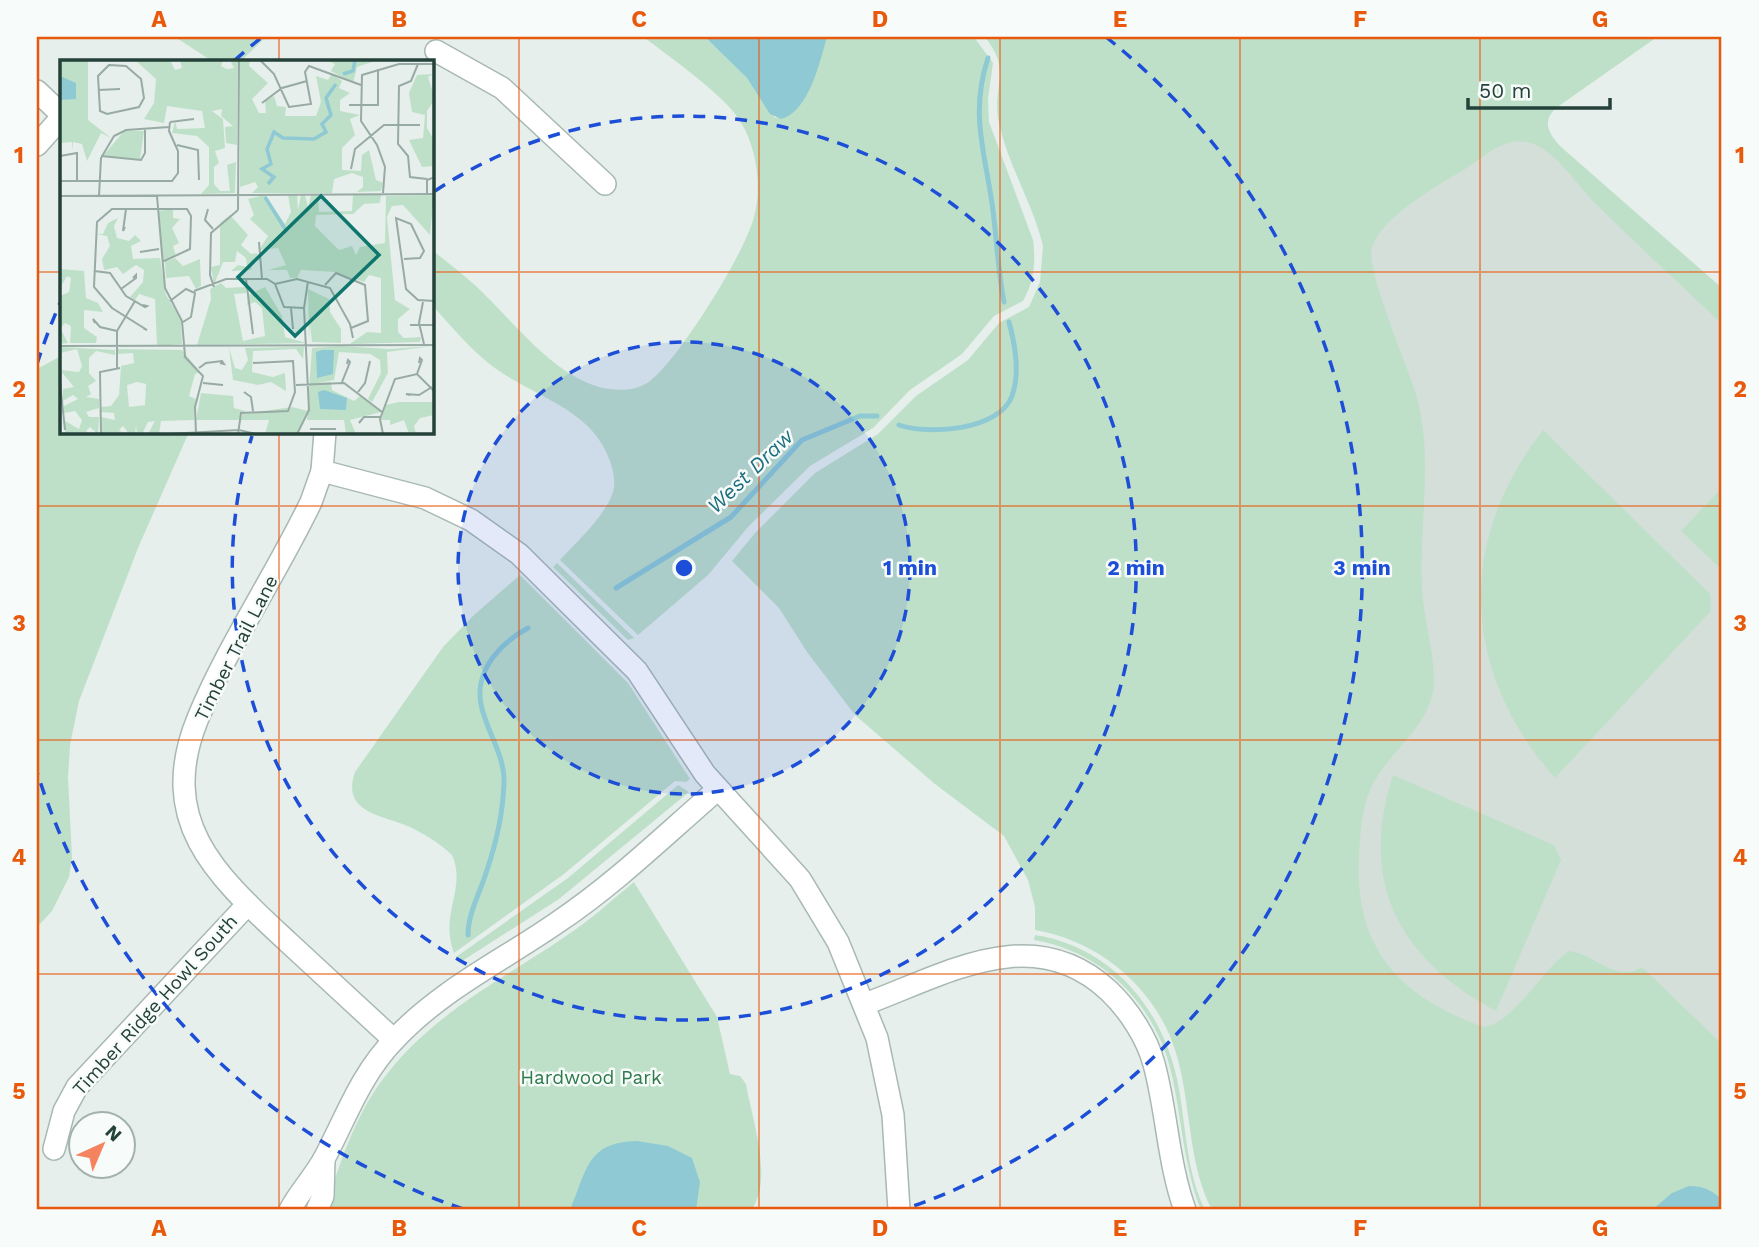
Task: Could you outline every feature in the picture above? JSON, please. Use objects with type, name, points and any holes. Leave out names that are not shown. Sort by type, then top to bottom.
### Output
[{"type":"street","points":[[436,50],[502,88],[605,184]]},
{"type":"street","points":[[37,91],[60,115]]},
{"type":"street","points":[[37,145],[60,117]]},
{"type":"street","name":"Timber Trail Lane","points":[[325,434],[322,471],[300,526],[204,704],[186,761],[185,798],[195,837],[213,867],[248,904],[394,1040]]},
{"type":"street","points":[[322,471],[425,498],[482,527],[519,554],[637,671],[690,754],[717,790],[805,885],[835,935],[865,1004],[881,1051],[893,1115],[899,1210]]},
{"type":"street","points":[[290,1210],[301,1188],[324,1158],[348,1105],[394,1040],[444,994],[559,922],[717,790]]},
{"type":"street","name":"Timber Ridge Howl South","points":[[54,1149],[64,1111],[78,1087],[248,904]]},
{"type":"street","points":[[865,1004],[1001,956],[1045,957],[1086,972],[1121,1003],[1148,1049],[1178,1191],[1185,1210]]},
{"type":"street","points":[[317,1210],[323,1196],[324,1158]]},
{"type":"shaded area","points":[[1474,69],[1722,308],[1722,1210],[1428,1210],[877,677]]},
{"type":"green space","points":[[175,37],[266,37],[242,60],[210,60]]},
{"type":"green space","points":[[644,37],[705,37],[747,78],[775,118],[791,114],[803,100],[827,37],[974,37],[993,63],[988,99],[989,122],[1033,240],[1033,272],[1023,301],[994,316],[962,354],[910,390],[873,428],[810,466],[748,527],[708,575],[638,635],[560,560],[597,520],[613,492],[612,468],[602,443],[576,416],[492,366],[468,345],[434,307],[434,252],[477,287],[533,344],[564,370],[599,387],[618,390],[632,389],[650,381],[677,351],[725,279],[748,233],[758,194],[757,169],[742,124],[724,102]]},
{"type":"green space","points":[[985,37],[1657,37],[1556,108],[1549,118],[1548,127],[1560,146],[1722,288],[1722,324],[1596,204],[1556,159],[1530,143],[1520,141],[1502,145],[1428,192],[1387,224],[1372,248],[1375,276],[1416,394],[1421,418],[1425,466],[1422,587],[1434,680],[1427,711],[1379,774],[1368,796],[1361,832],[1360,892],[1365,920],[1375,945],[1389,966],[1407,985],[1429,1001],[1484,1027],[1506,1016],[1569,951],[1623,972],[1642,967],[1722,1044],[1722,1200],[1704,1189],[1695,1188],[1677,1192],[1652,1210],[1212,1210],[1199,1175],[1179,1064],[1160,1016],[1145,994],[1107,959],[1085,946],[1061,936],[1035,930],[1035,907],[1028,880],[1004,836],[935,784],[855,715],[807,652],[779,608],[732,561],[755,533],[815,473],[878,434],[916,396],[968,360],[999,323],[1029,307],[1040,282],[1043,246],[1003,139],[997,110],[1000,70],[994,50]]},
{"type":"green space","points":[[60,357],[60,434],[188,434],[138,548],[79,701],[70,745],[68,777],[72,858],[69,877],[52,911],[37,927],[37,369]]},
{"type":"green space","points":[[1543,430],[1710,594],[1711,611],[1555,778],[1524,737],[1502,695],[1487,651],[1481,607],[1484,562],[1495,517],[1514,473]]},
{"type":"green space","points":[[1722,488],[1722,570],[1681,531]]},
{"type":"green space","points":[[557,563],[634,638],[628,640],[553,567]]},
{"type":"green space","points":[[520,575],[628,683],[690,779],[686,782],[675,781],[564,874],[454,953],[449,926],[457,879],[452,855],[417,831],[368,811],[354,797],[352,786],[355,772],[443,647],[474,615]]},
{"type":"green space","points":[[1393,775],[1554,845],[1561,860],[1496,1011],[1462,990],[1434,967],[1412,942],[1395,914],[1385,883],[1381,850],[1383,814]]},
{"type":"green space","points":[[678,785],[689,792],[559,899],[459,963],[456,957],[568,878]]},
{"type":"green space","name":"Hardwood Park","points":[[634,882],[717,1017],[730,1074],[740,1076],[746,1084],[761,1167],[758,1198],[751,1210],[325,1210],[354,1128],[380,1083],[400,1059],[442,1019],[572,932]]},
{"type":"green space","points":[[1035,935],[1063,942],[1089,953],[1112,969],[1132,988],[1149,1010],[1172,1061],[1194,1182],[1205,1210],[1201,1210],[1190,1174],[1169,1064],[1150,1019],[1120,982],[1101,967],[1058,946],[1034,940]]},
{"type":"water","points":[[705,37],[827,37],[817,72],[806,96],[799,107],[781,119],[770,114],[747,78]]},
{"type":"water","points":[[637,1141],[668,1146],[692,1158],[700,1182],[696,1210],[570,1210],[585,1171],[598,1153],[620,1143]]},
{"type":"water","points":[[1689,1186],[1703,1188],[1715,1194],[1722,1200],[1722,1210],[1652,1210],[1672,1193]]},
{"type":"waterway","name":"West Draw","points":[[988,58],[982,79],[979,117],[1004,302]]},
{"type":"waterway","name":"West Draw","points":[[899,425],[927,430],[962,427],[993,417],[1005,408],[1012,396],[1016,378],[1015,349],[1009,322]]},
{"type":"waterway","name":"West Draw","points":[[616,588],[731,517],[802,440],[860,416],[877,416]]},
{"type":"waterway","name":"West Draw","points":[[468,935],[472,911],[496,840],[504,783],[500,757],[481,705],[482,679],[489,663],[500,649],[528,628]]}]
